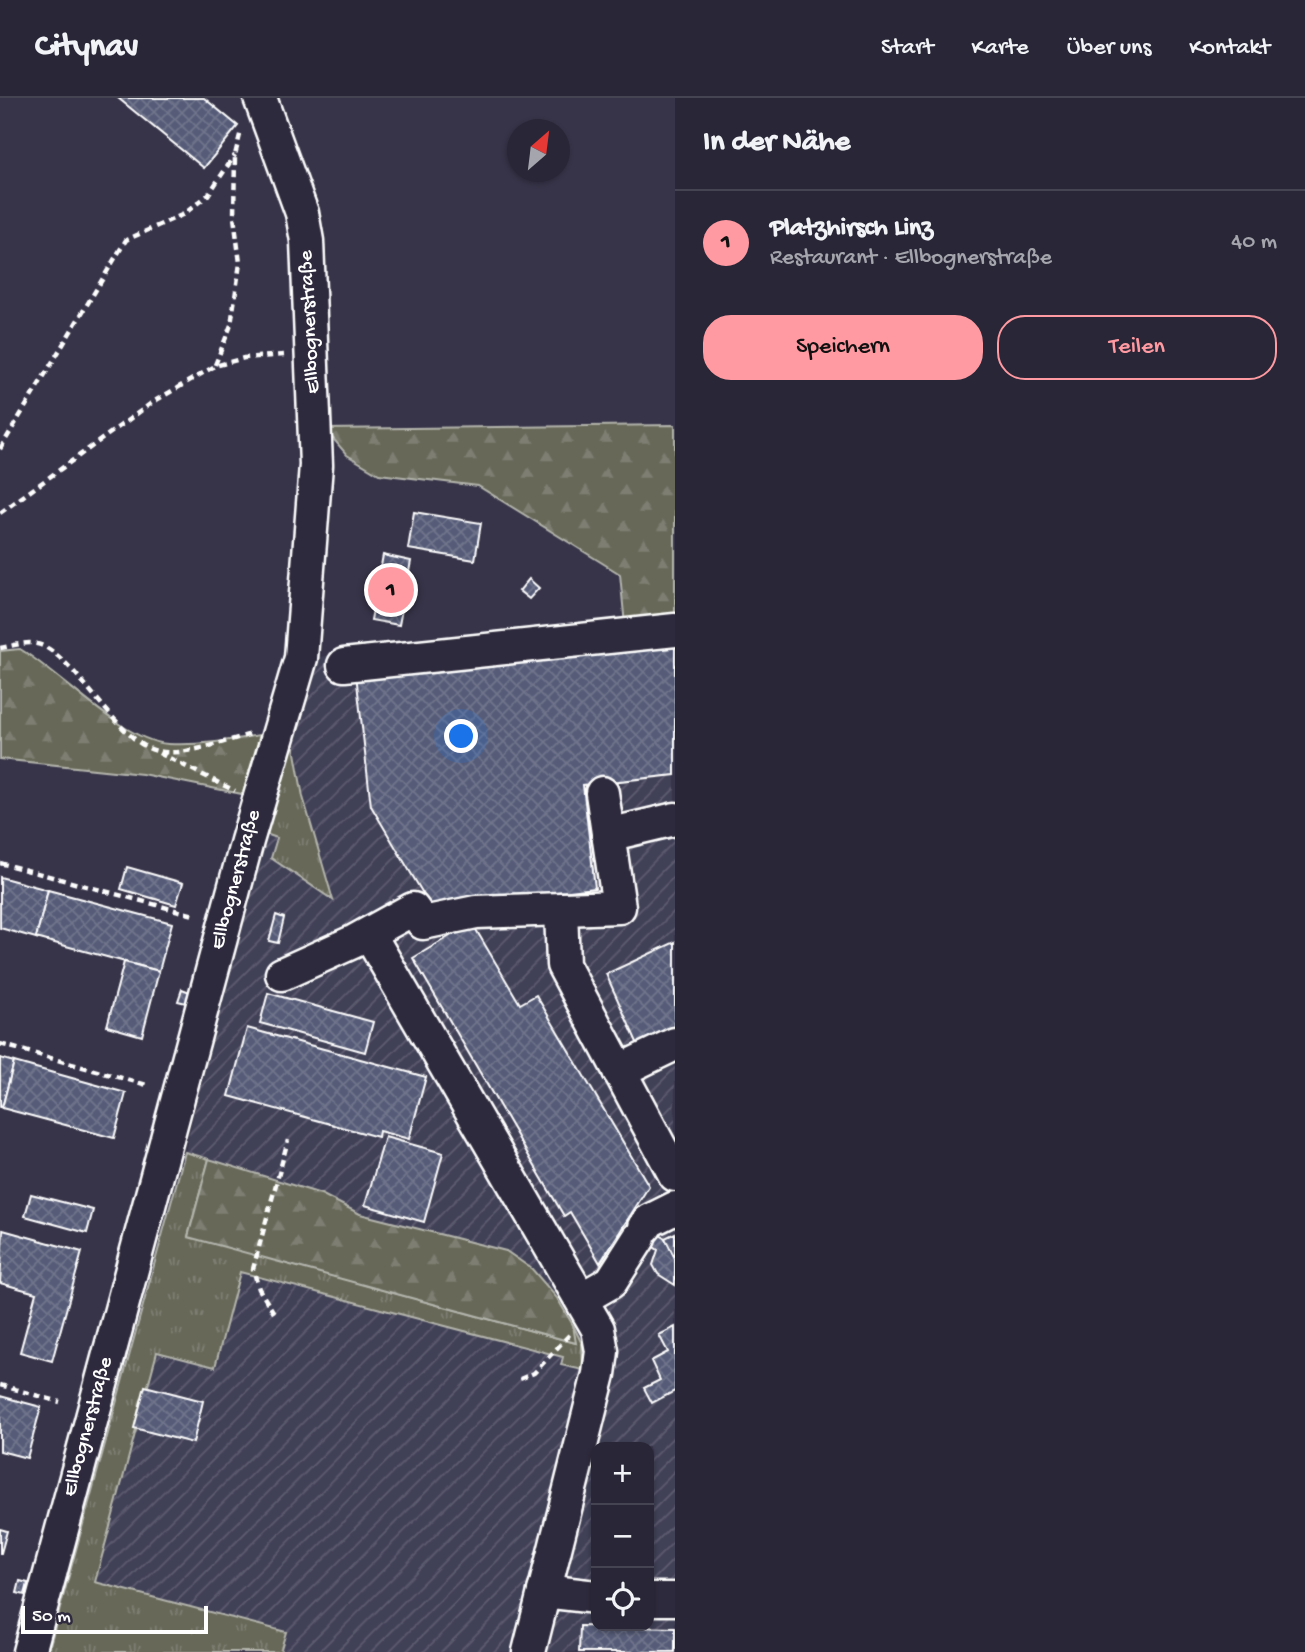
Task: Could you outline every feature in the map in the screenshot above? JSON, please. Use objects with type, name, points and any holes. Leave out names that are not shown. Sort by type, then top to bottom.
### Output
[{"type":"street","name":"Ellbognerstraße","points":[[29,1652],[258,803],[301,658],[316,465],[307,241],[302,213],[260,98]]},
{"type":"street","points":[[344,665],[675,630]]},
{"type":"street","points":[[282,974],[369,934],[412,909],[423,923],[475,912],[620,907],[602,793]]},
{"type":"street","points":[[608,835],[675,819]]},
{"type":"street","points":[[561,909],[563,965],[675,1175]]},
{"type":"street","points":[[369,934],[587,1305],[598,1329],[602,1351],[599,1374],[529,1652]]},
{"type":"street","points":[[619,1071],[675,1044]]},
{"type":"street","points":[[587,1305],[611,1282],[649,1221],[675,1208]]},
{"type":"street","points":[[544,1591],[591,1596]]},
{"type":"street","points":[[654,1600],[675,1599]]},
{"type":"path","points":[[0,449],[126,240],[184,214],[208,195],[235,155],[234,218],[240,263],[231,325],[215,366]]},
{"type":"path","points":[[0,513],[153,402],[215,366],[244,358],[312,356]]},
{"type":"path","points":[[0,648],[39,644],[130,734],[155,751],[258,803]]},
{"type":"path","points":[[155,751],[179,752],[280,727]]},
{"type":"path","points":[[0,863],[194,915]]},
{"type":"path","points":[[0,1044],[147,1085]]},
{"type":"path","points":[[274,1313],[259,1289],[253,1269],[288,1140]]},
{"type":"path","points":[[520,1379],[534,1373],[587,1305]]},
{"type":"path","points":[[0,1385],[60,1402]]},
{"type":"shaded area","points":[[675,619],[675,1652],[48,1652],[185,1152],[257,831],[309,658]]},
{"type":"green space","points":[[675,425],[675,619],[625,625],[620,574],[478,486],[379,474],[347,455],[325,429]]},
{"type":"green space","points":[[20,649],[112,719],[150,740],[168,744],[194,744],[270,733],[252,796],[142,774],[0,759],[0,651]]},
{"type":"green space","points":[[290,725],[303,797],[333,900],[271,858],[277,838],[257,831]]},
{"type":"green space","points":[[185,1152],[209,1159],[188,1236],[575,1343],[573,1325],[582,1344],[583,1370],[561,1365],[563,1357],[240,1272],[215,1367],[157,1352],[95,1582],[286,1632],[280,1652],[48,1652]]},
{"type":"green space","points":[[209,1159],[321,1194],[360,1214],[506,1251],[532,1269],[557,1298],[573,1325],[576,1343],[188,1237]]},
{"type":"building","points":[[118,98],[204,98],[238,126],[204,168]]},
{"type":"building","points":[[414,512],[481,523],[475,560],[408,549]]},
{"type":"building","points":[[383,555],[411,561],[399,625],[371,620]]},
{"type":"building","points":[[529,579],[539,588],[529,599],[519,591]]},
{"type":"building","points":[[675,639],[675,775],[583,785],[595,888],[431,907],[371,806],[356,674]]},
{"type":"building","points":[[127,867],[183,883],[176,905],[121,889]]},
{"type":"building","points":[[0,877],[48,890],[36,938],[0,928]]},
{"type":"building","points":[[48,890],[172,923],[159,971],[36,938]]},
{"type":"building","points":[[276,915],[284,918],[278,943],[269,941]]},
{"type":"building","points":[[472,923],[520,1004],[536,995],[649,1186],[600,1263],[570,1212],[564,1216],[413,958]]},
{"type":"building","points":[[675,942],[675,1031],[639,1047],[606,974]]},
{"type":"building","points":[[124,962],[159,971],[142,1036],[107,1026]]},
{"type":"building","points":[[182,989],[190,992],[186,1003],[178,1001]]},
{"type":"building","points":[[268,993],[373,1022],[365,1052],[260,1023]]},
{"type":"building","points":[[247,1028],[426,1077],[409,1139],[379,1131],[378,1137],[229,1096]]},
{"type":"building","points":[[0,1058],[14,1062],[2,1108],[0,1107]]},
{"type":"building","points":[[14,1062],[126,1093],[114,1138],[2,1108]]},
{"type":"building","points":[[385,1137],[443,1153],[424,1222],[365,1205]]},
{"type":"building","points":[[31,1194],[93,1210],[87,1233],[25,1216]]},
{"type":"building","points":[[629,1218],[665,1238],[675,1258],[675,1285],[658,1274],[653,1265],[658,1250],[623,1227]]},
{"type":"building","points":[[3,1230],[82,1252],[52,1361],[20,1352],[36,1293],[0,1283]]},
{"type":"building","points":[[675,1233],[675,1258],[665,1238]]},
{"type":"building","points":[[675,1327],[675,1391],[652,1403],[644,1388],[660,1380],[651,1361],[668,1352],[659,1335]]},
{"type":"building","points":[[145,1386],[203,1401],[193,1443],[134,1428]]},
{"type":"building","points":[[0,1396],[41,1407],[27,1458],[0,1451]]},
{"type":"building","points":[[0,1529],[7,1531],[1,1553],[0,1553]]},
{"type":"building","points":[[20,1581],[28,1583],[25,1595],[17,1593]]},
{"type":"building","points":[[580,1626],[591,1626],[591,1631],[654,1631],[654,1628],[675,1628],[675,1652],[579,1652]]},
{"type":"place","name":"Platzhirsch Linz","points":[[391,590]]}]
